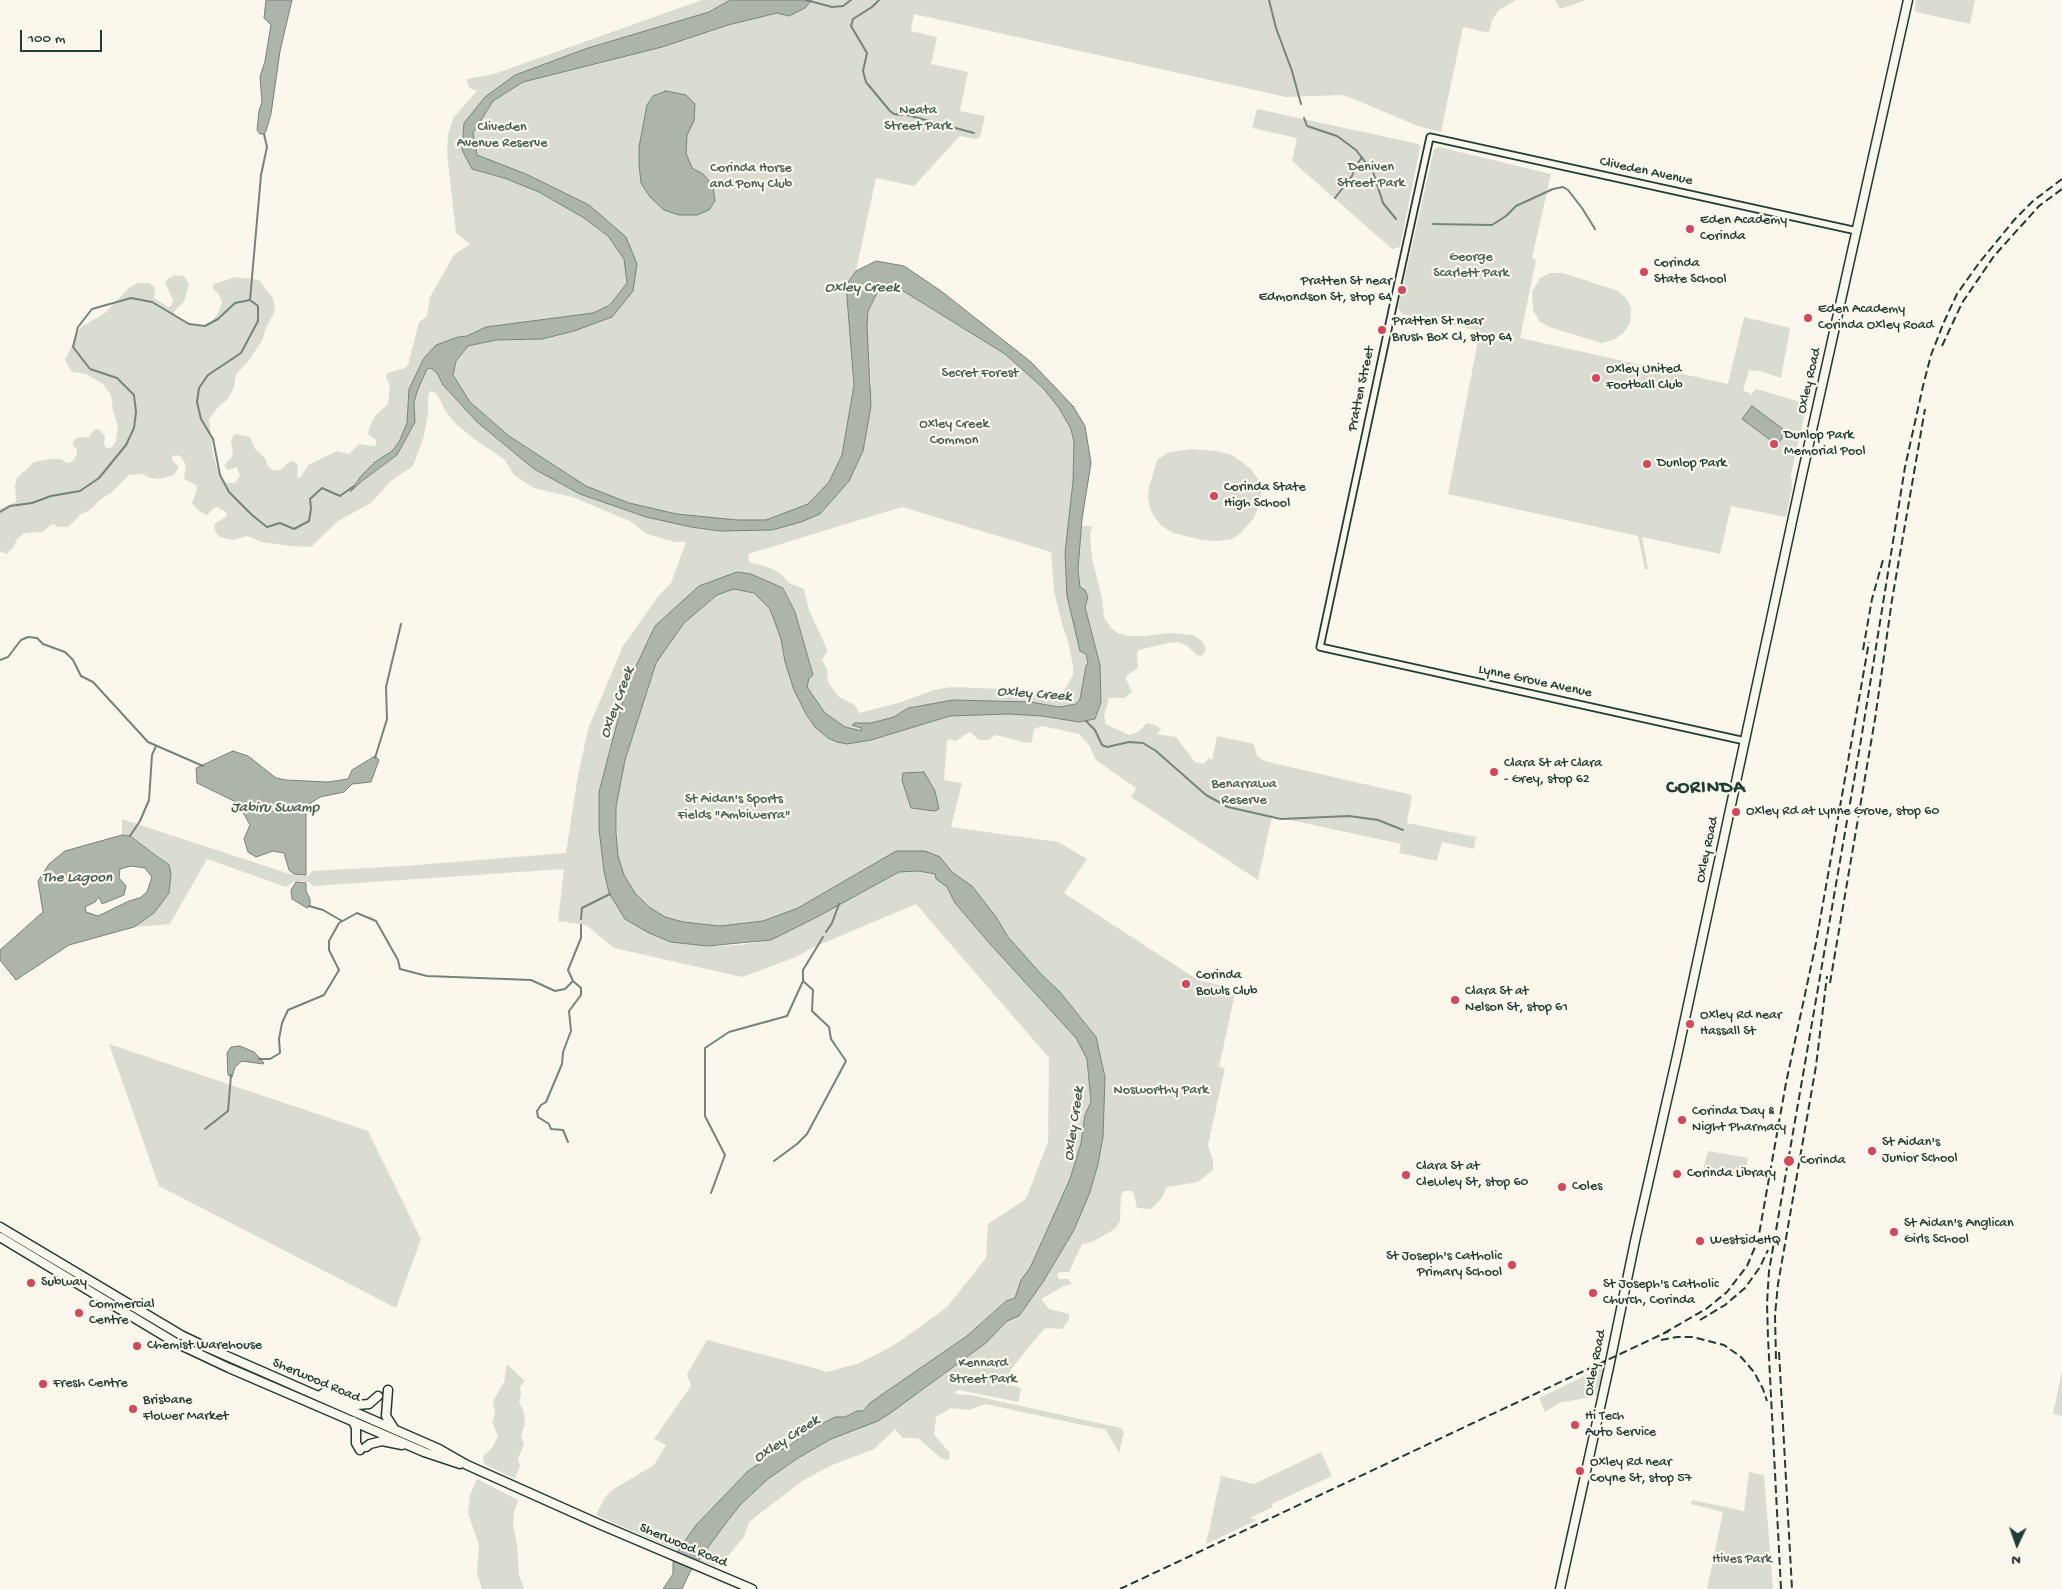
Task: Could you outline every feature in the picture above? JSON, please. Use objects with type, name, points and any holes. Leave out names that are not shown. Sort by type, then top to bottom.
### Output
[{"type":"main road","name":"Oxley Road","points":[[1560,1589],[1802,475],[1908,0]]},
{"type":"main road","name":"Sherwood Road","points":[[0,1228],[181,1335],[394,1428],[439,1449],[466,1465]]},
{"type":"main road","name":"Sherwood Road","points":[[0,1237],[176,1343],[406,1444],[442,1459],[479,1470],[752,1589]]},
{"type":"main road","points":[[388,1390],[386,1416],[394,1428]]},
{"type":"main road","points":[[319,1396],[325,1392],[357,1405],[369,1404],[378,1396]]},
{"type":"main road","points":[[354,1421],[356,1443],[363,1449],[370,1444],[382,1441],[393,1444],[406,1444]]},
{"type":"street","name":"Cliveden Avenue","points":[[1430,137],[1857,231]]},
{"type":"street","name":"Pratten Street","points":[[1320,646],[1430,137]]},
{"type":"street","name":"Lynne Grove Avenue","points":[[1320,646],[1745,740]]},
{"type":"green space","points":[[702,0],[730,0],[709,12],[588,48],[515,75],[485,97],[464,122],[462,150],[472,169],[504,178],[539,192],[584,218],[608,236],[624,259],[627,283],[610,305],[593,313],[486,327],[467,336],[458,337],[436,346],[424,358],[409,389],[407,423],[399,442],[392,451],[375,462],[361,476],[352,489],[397,455],[415,422],[414,402],[427,369],[431,368],[437,373],[443,385],[477,422],[534,469],[580,494],[646,517],[720,531],[772,530],[801,522],[820,514],[849,481],[871,383],[867,326],[868,311],[877,293],[892,287],[900,289],[1005,354],[1043,388],[1059,408],[1071,429],[1074,442],[1073,481],[1065,553],[1088,663],[1080,699],[1076,704],[1059,707],[1046,704],[953,700],[908,708],[894,717],[871,723],[855,723],[852,725],[861,728],[863,731],[845,727],[825,713],[807,687],[809,678],[813,675],[795,612],[784,588],[751,574],[737,572],[699,586],[627,685],[599,792],[609,893],[707,946],[740,945],[771,940],[899,872],[919,871],[935,874],[936,879],[947,887],[955,903],[991,945],[1076,1038],[1087,1059],[1091,1102],[1085,1115],[1081,1143],[1070,1179],[1030,1268],[1021,1280],[1015,1298],[1005,1301],[967,1336],[887,1391],[871,1403],[863,1412],[852,1413],[845,1417],[835,1417],[810,1430],[786,1448],[767,1454],[766,1459],[748,1471],[696,1525],[678,1551],[596,1515],[605,1497],[612,1490],[654,1465],[666,1445],[654,1439],[691,1386],[687,1374],[707,1340],[826,1372],[857,1364],[885,1350],[947,1307],[986,1258],[988,1224],[1026,1199],[1048,1142],[1049,1058],[916,904],[812,948],[796,957],[742,977],[614,948],[586,925],[558,921],[564,869],[313,886],[309,882],[295,881],[286,887],[207,859],[170,924],[134,927],[154,913],[169,893],[171,874],[159,856],[130,836],[122,835],[122,819],[293,875],[308,876],[312,871],[404,866],[566,853],[577,781],[588,729],[623,646],[659,595],[671,583],[686,542],[674,542],[647,534],[630,521],[572,497],[534,488],[514,475],[505,460],[456,424],[434,392],[430,391],[428,396],[428,414],[424,436],[413,466],[391,481],[371,503],[338,521],[311,547],[262,542],[247,536],[233,540],[220,537],[216,533],[214,524],[226,517],[227,513],[218,507],[214,508],[207,515],[195,507],[192,503],[197,490],[196,485],[184,479],[186,465],[181,457],[177,455],[172,456],[172,460],[179,467],[174,475],[160,479],[142,474],[129,475],[112,492],[90,510],[81,514],[68,527],[58,527],[54,524],[50,525],[43,532],[25,533],[17,539],[13,548],[6,554],[0,551],[0,509],[16,502],[15,486],[17,478],[34,462],[60,459],[68,463],[72,462],[77,454],[73,441],[76,438],[89,437],[94,430],[99,429],[105,436],[104,444],[106,448],[111,448],[116,441],[118,427],[111,395],[103,384],[86,374],[72,372],[65,360],[81,327],[105,313],[130,287],[138,283],[149,283],[153,286],[155,290],[154,298],[168,307],[172,305],[173,300],[165,283],[167,279],[175,275],[184,276],[189,284],[184,302],[174,311],[175,315],[194,326],[208,325],[217,315],[222,303],[219,294],[212,288],[214,284],[236,277],[259,280],[273,298],[275,311],[262,341],[246,364],[236,374],[234,387],[228,399],[220,405],[209,419],[213,455],[220,477],[227,483],[235,483],[240,476],[237,467],[228,470],[224,466],[233,455],[231,441],[233,436],[237,434],[250,437],[255,449],[265,458],[272,470],[280,470],[291,461],[295,462],[298,466],[297,478],[301,477],[308,465],[337,451],[349,454],[359,444],[376,445],[376,440],[368,434],[375,416],[388,404],[390,386],[386,377],[387,373],[405,368],[408,365],[419,322],[427,316],[430,297],[454,255],[470,244],[456,233],[447,153],[448,135],[453,118],[477,91],[469,88],[467,79],[494,74]],"holes":[[[902,507],[1051,552],[1054,591],[1073,666],[1073,675],[1063,692],[1059,694],[1031,690],[952,687],[934,690],[898,703],[859,713],[855,705],[839,697],[828,682],[827,669],[822,660],[827,652],[826,647],[809,610],[804,589],[789,583],[780,573],[768,567],[749,562],[748,554]]]},
{"type":"green space","points":[[812,0],[1516,0],[1499,10],[1492,20],[1489,33],[1463,27],[1441,132],[1418,126],[1344,95],[1286,97],[914,14],[911,31],[937,37],[931,64],[968,72],[960,111],[985,116],[980,137],[976,139],[960,136],[914,186],[876,178],[856,271],[846,285],[854,385],[842,455],[829,482],[808,504],[766,520],[737,520],[677,514],[629,503],[586,486],[509,436],[470,402],[453,375],[456,361],[468,346],[496,340],[542,339],[574,331],[612,317],[637,264],[589,205],[526,174],[477,155],[473,133],[493,101],[523,82],[662,47],[728,25],[777,13],[789,16],[805,8]]},
{"type":"green space","points":[[1555,0],[1586,0],[1560,9]]},
{"type":"green space","points":[[1916,0],[1975,0],[1970,24],[1916,12]]},
{"type":"green space","name":"Deniven Street Park","points":[[1257,109],[1419,144],[1420,148],[1400,247],[1392,249],[1292,161],[1297,138],[1252,128]]},
{"type":"green space","name":"Dunlop Park","points":[[1439,147],[1551,174],[1532,258],[1536,260],[1520,338],[1728,384],[1744,317],[1790,328],[1781,378],[1760,371],[1749,370],[1743,391],[1750,393],[1749,397],[1756,389],[1807,404],[1791,474],[1792,488],[1786,517],[1731,506],[1720,554],[1642,537],[1648,569],[1645,569],[1638,536],[1448,494],[1480,331],[1402,314],[1398,308],[1434,149]]},
{"type":"green space","points":[[1550,273],[1563,273],[1618,291],[1627,299],[1631,308],[1630,323],[1624,332],[1615,339],[1602,343],[1549,327],[1539,321],[1533,310],[1532,292],[1540,278]]},
{"type":"green space","points":[[1191,449],[1217,451],[1232,455],[1251,469],[1258,479],[1262,491],[1254,518],[1240,534],[1232,539],[1202,540],[1173,533],[1162,526],[1150,509],[1149,487],[1157,460],[1167,453]]},
{"type":"green space","points":[[1081,526],[1092,526],[1090,536],[1092,558],[1102,598],[1104,617],[1111,628],[1118,633],[1128,636],[1170,633],[1193,635],[1201,640],[1206,648],[1201,656],[1197,655],[1186,645],[1177,642],[1139,650],[1137,654],[1138,668],[1127,675],[1126,679],[1132,692],[1124,698],[1109,698],[1104,717],[1106,724],[1129,735],[1138,732],[1147,723],[1155,725],[1161,729],[1157,734],[1176,737],[1195,762],[1203,764],[1209,758],[1212,760],[1217,736],[1254,744],[1257,756],[1264,761],[1412,795],[1407,823],[1476,837],[1474,849],[1442,842],[1437,861],[1399,853],[1401,844],[1272,816],[1258,880],[1131,797],[1136,788],[1096,760],[1089,745],[1079,734],[1042,726],[1034,729],[1032,742],[1027,743],[996,735],[988,740],[979,740],[970,732],[955,741],[950,739],[947,741],[944,780],[962,783],[951,827],[1058,842],[1087,859],[1064,893],[1198,980],[1236,989],[1219,1067],[1225,1068],[1208,1145],[1213,1161],[1213,1170],[1198,1182],[1167,1187],[1161,1199],[1151,1209],[1137,1208],[1133,1191],[1124,1191],[1121,1195],[1120,1221],[1115,1229],[1092,1242],[1082,1244],[1069,1272],[1059,1272],[1057,1275],[1059,1279],[1068,1279],[1072,1284],[1064,1286],[1041,1299],[1049,1309],[1069,1314],[1069,1320],[1062,1329],[1046,1328],[1043,1330],[1012,1368],[1005,1383],[1021,1388],[1018,1402],[959,1390],[954,1392],[956,1394],[971,1395],[1121,1428],[1124,1432],[1119,1453],[1106,1430],[985,1404],[969,1410],[951,1408],[936,1417],[934,1435],[950,1453],[949,1460],[942,1459],[918,1438],[902,1438],[895,1429],[874,1449],[830,1466],[802,1481],[749,1522],[744,1537],[721,1564],[717,1566],[698,1560],[741,1504],[768,1479],[798,1458],[831,1439],[901,1405],[986,1343],[1007,1321],[1019,1316],[1074,1230],[1090,1192],[1103,1137],[1105,1077],[1096,1037],[1060,992],[1008,937],[996,917],[972,886],[952,872],[940,857],[896,851],[798,908],[763,921],[720,926],[683,922],[665,917],[649,907],[635,894],[624,875],[618,856],[616,807],[625,760],[656,663],[684,623],[717,595],[734,589],[746,590],[753,593],[770,609],[781,639],[785,662],[806,714],[871,740],[950,716],[1008,714],[1042,716],[1079,722],[1095,718],[1101,702],[1100,665],[1085,607],[1085,590],[1080,587],[1078,554]]},
{"type":"green space","points":[[109,1044],[368,1131],[421,1239],[396,1308],[159,1186]]},
{"type":"green space","points":[[1708,1151],[1748,1158],[1744,1179],[1703,1170]]},
{"type":"green space","points":[[507,1364],[525,1381],[520,1387],[521,1395],[519,1402],[524,1412],[525,1424],[521,1435],[524,1445],[518,1458],[520,1466],[515,1479],[484,1464],[483,1456],[492,1448],[498,1436],[492,1422],[495,1414],[493,1401],[504,1382]]},
{"type":"green space","points":[[1605,1366],[1596,1396],[1559,1403],[1545,1412],[1539,1398]]},
{"type":"green space","points":[[2062,1371],[2062,1416],[2053,1414]]},
{"type":"green space","points":[[1321,1452],[1332,1476],[1272,1504],[1273,1507],[1250,1518],[1257,1520],[1206,1544],[1221,1476],[1254,1484]]},
{"type":"green space","name":"Hives Park","points":[[1749,1472],[1764,1475],[1773,1589],[1707,1589],[1723,1512],[1691,1504],[1692,1500],[1744,1511]]},
{"type":"green space","points":[[477,1479],[518,1500],[513,1524],[517,1545],[519,1575],[524,1589],[482,1589],[477,1573],[479,1545],[468,1513],[470,1495]]},
{"type":"water","points":[[266,0],[292,0],[280,51],[271,114],[266,131],[264,134],[260,134],[257,130],[262,102],[260,77],[265,61],[271,25],[264,18]]},
{"type":"water","name":"Oxley Creek","points":[[730,0],[812,0],[805,8],[789,16],[777,13],[728,25],[662,47],[523,82],[493,101],[473,133],[477,155],[526,174],[589,205],[626,237],[637,264],[633,291],[612,317],[574,331],[542,339],[496,340],[468,346],[456,361],[453,375],[470,402],[509,436],[586,486],[629,503],[677,514],[737,520],[766,520],[808,504],[829,482],[842,455],[854,385],[846,285],[856,271],[876,261],[904,266],[941,291],[1031,362],[1073,406],[1085,426],[1091,463],[1082,519],[1078,569],[1080,587],[1085,590],[1088,597],[1085,607],[1100,665],[1101,702],[1095,719],[1079,722],[1042,716],[1008,714],[950,716],[871,740],[847,744],[837,742],[828,738],[815,727],[806,714],[794,690],[785,662],[781,639],[770,609],[754,593],[734,589],[717,595],[684,623],[656,663],[625,760],[616,807],[616,832],[618,856],[624,875],[635,893],[649,907],[665,917],[683,922],[720,926],[763,921],[798,908],[896,851],[925,851],[940,857],[952,872],[972,886],[996,917],[1008,937],[1060,992],[1096,1037],[1105,1077],[1103,1137],[1090,1192],[1074,1230],[1043,1282],[1019,1316],[1007,1321],[986,1343],[889,1414],[878,1421],[831,1439],[798,1458],[768,1479],[741,1504],[723,1527],[690,1572],[682,1589],[663,1589],[673,1574],[673,1562],[678,1551],[696,1525],[748,1471],[766,1459],[767,1454],[771,1450],[777,1451],[786,1448],[810,1430],[835,1417],[845,1417],[857,1411],[863,1411],[870,1403],[967,1336],[1006,1301],[1015,1298],[1021,1280],[1030,1268],[1070,1179],[1081,1143],[1085,1115],[1091,1102],[1087,1059],[1076,1038],[991,945],[955,903],[947,887],[936,879],[935,874],[919,871],[899,872],[771,940],[707,946],[671,942],[649,933],[625,919],[609,893],[604,871],[599,829],[599,792],[627,685],[655,626],[699,586],[737,572],[751,574],[783,588],[795,612],[813,675],[809,678],[807,687],[825,713],[845,727],[862,731],[861,728],[852,725],[855,723],[871,723],[894,717],[908,708],[953,700],[1031,702],[1059,707],[1076,704],[1080,699],[1088,663],[1086,654],[1080,651],[1067,596],[1065,553],[1073,481],[1074,442],[1071,429],[1059,408],[1043,388],[1005,354],[900,289],[892,287],[877,293],[868,311],[871,406],[863,451],[849,481],[820,514],[801,522],[772,530],[720,531],[691,527],[646,517],[580,494],[534,469],[477,422],[443,385],[437,373],[431,368],[427,369],[414,402],[415,422],[397,455],[350,492],[361,476],[375,462],[392,451],[399,442],[407,423],[409,389],[424,358],[436,345],[458,337],[467,336],[486,327],[593,313],[610,305],[627,283],[624,259],[608,236],[584,218],[539,192],[504,178],[472,169],[462,150],[464,123],[485,97],[515,75],[588,48],[709,12]]},
{"type":"water","points":[[666,91],[686,95],[695,104],[694,121],[687,135],[686,153],[692,168],[703,174],[713,186],[715,201],[709,210],[697,215],[679,215],[664,210],[650,197],[641,183],[639,147],[647,105],[653,96]]},
{"type":"water","points":[[1752,406],[1787,432],[1777,445],[1742,419]]},
{"type":"water","name":"Jabiru Swamp","points":[[233,751],[248,756],[276,778],[286,780],[328,782],[348,779],[352,770],[375,756],[379,760],[371,782],[352,784],[344,792],[320,797],[306,806],[306,875],[294,874],[289,870],[284,853],[273,851],[256,857],[248,852],[244,839],[250,825],[238,803],[197,783],[196,768]]},
{"type":"water","points":[[924,772],[935,791],[939,809],[935,811],[911,808],[902,780],[903,773]]},
{"type":"water","name":"The Lagoon","points":[[122,835],[130,836],[169,865],[171,874],[169,893],[154,913],[134,927],[69,945],[16,980],[0,960],[0,950],[43,912],[38,881],[49,864],[65,851]],"holes":[[[131,866],[145,868],[152,877],[147,892],[140,898],[129,901],[98,916],[86,912],[85,907],[95,902],[99,897],[102,904],[124,895],[126,886],[119,878],[120,869]]]},
{"type":"water","points":[[296,882],[306,883],[306,891],[310,899],[310,906],[307,908],[292,899],[291,890]]},
{"type":"water","points":[[240,1046],[254,1052],[264,1063],[242,1061],[235,1067],[232,1077],[228,1075],[227,1053],[231,1047]]},
{"type":"waterway","points":[[806,0],[832,7],[843,6],[851,0]]},
{"type":"waterway","points":[[879,0],[872,7],[853,19],[851,26],[867,53],[863,71],[866,82],[890,111],[894,114],[902,115]]},
{"type":"waterway","points":[[1269,0],[1276,28],[1292,71],[1301,104]]},
{"type":"waterway","points":[[907,115],[974,133]]},
{"type":"waterway","points":[[1304,118],[1307,126],[1337,136],[1356,150],[1373,172],[1383,203],[1396,219]]},
{"type":"waterway","points":[[250,300],[261,175],[267,147],[264,134]]},
{"type":"waterway","points":[[1335,198],[1352,176],[1362,157]]},
{"type":"waterway","points":[[1433,224],[1492,225],[1506,216],[1516,206],[1553,189],[1563,187],[1568,190],[1582,208],[1595,229]]},
{"type":"waterway","points":[[0,512],[10,506],[32,503],[51,496],[80,491],[99,478],[126,445],[134,428],[136,412],[134,395],[117,378],[90,369],[73,347],[78,327],[92,309],[131,298],[152,302],[189,324],[205,326],[218,319],[235,303],[250,300],[258,306],[258,321],[241,353],[208,375],[199,388],[197,402],[201,419],[213,439],[220,475],[229,492],[252,515],[267,527],[280,523],[294,529],[309,521],[310,499],[322,488],[340,496],[354,486]]},
{"type":"waterway","points":[[375,758],[387,719],[386,687],[401,624]]},
{"type":"waterway","points":[[0,660],[8,657],[21,640],[28,637],[37,638],[43,644],[65,652],[73,660],[81,676],[93,682],[148,742],[203,766]]},
{"type":"waterway","points":[[1086,721],[1095,730],[1102,745],[1107,747],[1129,742],[1143,743],[1156,751],[1206,795],[1228,807],[1281,819],[1349,816],[1378,820],[1403,830]]},
{"type":"waterway","points":[[130,836],[140,821],[149,800],[152,755],[156,746]]},
{"type":"waterway","points":[[581,919],[582,908],[610,894]]},
{"type":"waterway","points":[[826,932],[832,923],[839,904]]},
{"type":"waterway","points":[[309,906],[323,910],[342,921]]},
{"type":"waterway","points":[[259,1059],[270,1059],[280,1053],[279,1039],[282,1023],[288,1010],[324,995],[339,970],[329,950],[329,941],[339,923],[357,913],[376,921],[398,960],[400,969],[427,976],[531,980],[555,991],[565,989],[573,981],[568,970],[581,938],[581,925]]},
{"type":"waterway","points":[[711,1193],[725,1155],[705,1116],[705,1048],[729,1032],[787,1016],[803,981],[803,970],[823,937]]},
{"type":"waterway","points":[[568,1142],[563,1130],[551,1129],[549,1124],[538,1117],[537,1111],[546,1102],[562,1064],[563,1052],[571,1031],[569,1011],[581,995],[581,988],[573,981]]},
{"type":"waterway","points":[[774,1161],[807,1134],[846,1061],[831,1039],[829,1027],[812,1011],[813,990],[803,981]]},
{"type":"waterway","points":[[205,1129],[228,1111],[231,1075]]},
{"type":"railway","points":[[1781,1589],[1768,1338],[1767,1303],[1769,1271],[1861,740],[1905,467],[1931,355],[1957,294],[1979,263],[2015,219],[2033,201],[2062,179]]},
{"type":"railway","points":[[1942,346],[1962,303],[1994,256],[2039,206],[2062,189]]},
{"type":"railway","points":[[1830,983],[1925,409]]},
{"type":"railway","points":[[1863,650],[1872,599],[1883,560]]},
{"type":"railway","points":[[1664,1333],[1706,1309],[1727,1292],[1747,1266],[1758,1240],[1786,1083],[1816,943],[1869,642]]},
{"type":"railway","points":[[1776,1359],[1775,1315],[1778,1284],[1816,1066],[1827,976]]},
{"type":"railway","points":[[1700,1320],[1725,1305],[1745,1288],[1760,1267],[1768,1250]]},
{"type":"railway","points":[[1120,1589],[1669,1331]]},
{"type":"railway","points":[[1661,1340],[1693,1337],[1724,1345],[1741,1357],[1754,1372],[1767,1401]]},
{"type":"railway","points":[[1779,1352],[1792,1589]]},
{"type":"place","name":"Eden Academy Corinda","points":[[1690,229]]},
{"type":"place","name":"Corinda State School","points":[[1644,272]]},
{"type":"place","name":"Pratten St near Edmondson St, stop 64","points":[[1402,290]]},
{"type":"place","name":"Eden Academy Corinda Oxley Road","points":[[1808,318]]},
{"type":"place","name":"Pratten St near Brush Box Cl, stop 64","points":[[1382,330]]},
{"type":"place","name":"Oxley United Football Club","points":[[1596,378]]},
{"type":"place","name":"Dunlop Park Memorial Pool","points":[[1774,444]]},
{"type":"place","name":"Dunlop Park","points":[[1647,464]]},
{"type":"place","name":"Corinda State High School","points":[[1214,496]]},
{"type":"place","name":"Clara St at Clara - Grey, stop 62","points":[[1494,772]]},
{"type":"place","name":"Oxley Rd at Lynne Grove, stop 60","points":[[1736,812]]},
{"type":"place","name":"Corinda Bowls Club","points":[[1186,984]]},
{"type":"place","name":"Clara St at Nelson St, stop 61","points":[[1455,1000]]},
{"type":"place","name":"Oxley Rd near Hassall St","points":[[1690,1024]]},
{"type":"place","name":"Corinda Day & Night Pharmacy","points":[[1682,1120]]},
{"type":"place","name":"St Aidan's Junior School","points":[[1872,1151]]},
{"type":"place","name":"Corinda","points":[[1789,1161]]},
{"type":"place","name":"Corinda Library","points":[[1677,1174]]},
{"type":"place","name":"Clara St at Clewley St, stop 60","points":[[1406,1175]]},
{"type":"place","name":"Coles","points":[[1562,1187]]},
{"type":"place","name":"St Aidan's Anglican Girls School","points":[[1894,1232]]},
{"type":"place","name":"WestsideHQ","points":[[1700,1241]]},
{"type":"place","name":"St Joseph's Catholic Primary School","points":[[1512,1265]]},
{"type":"place","name":"Subway","points":[[31,1283]]},
{"type":"place","name":"St Joseph's Catholic Church, Corinda","points":[[1593,1293]]},
{"type":"place","name":"Commercial Centre","points":[[79,1313]]},
{"type":"place","name":"Chemist Warehouse","points":[[137,1346]]},
{"type":"place","name":"Fresh Centre","points":[[43,1384]]},
{"type":"place","name":"Brisbane Flower Market","points":[[133,1409]]},
{"type":"place","name":"Hi Tech Auto Service","points":[[1575,1425]]},
{"type":"place","name":"Oxley Rd near Coyne St, stop 57","points":[[1580,1471]]},
{"type":"district","name":"CORINDA","points":[[1706,789]]},
{"type":"park label","name":"Neata Street Park","points":[[918,120]]},
{"type":"park label","name":"Cliveden Avenue Reserve","points":[[502,136]]},
{"type":"park label","name":"Corinda Horse and Pony Club","points":[[751,177]]},
{"type":"park label","name":"George Scarlett Park","points":[[1471,266]]},
{"type":"park label","name":"Secret Forest","points":[[980,374]]},
{"type":"park label","name":"Oxley Creek Common","points":[[954,434]]},
{"type":"park label","name":"Benarrawa Reserve","points":[[1244,794]]},
{"type":"park label","name":"St Aidan's Sports Fields \"Ambiwerra\"","points":[[734,808]]},
{"type":"park label","name":"Nosworthy Park","points":[[1161,1091]]},
{"type":"park label","name":"Kennard Street Park","points":[[983,1372]]}]
